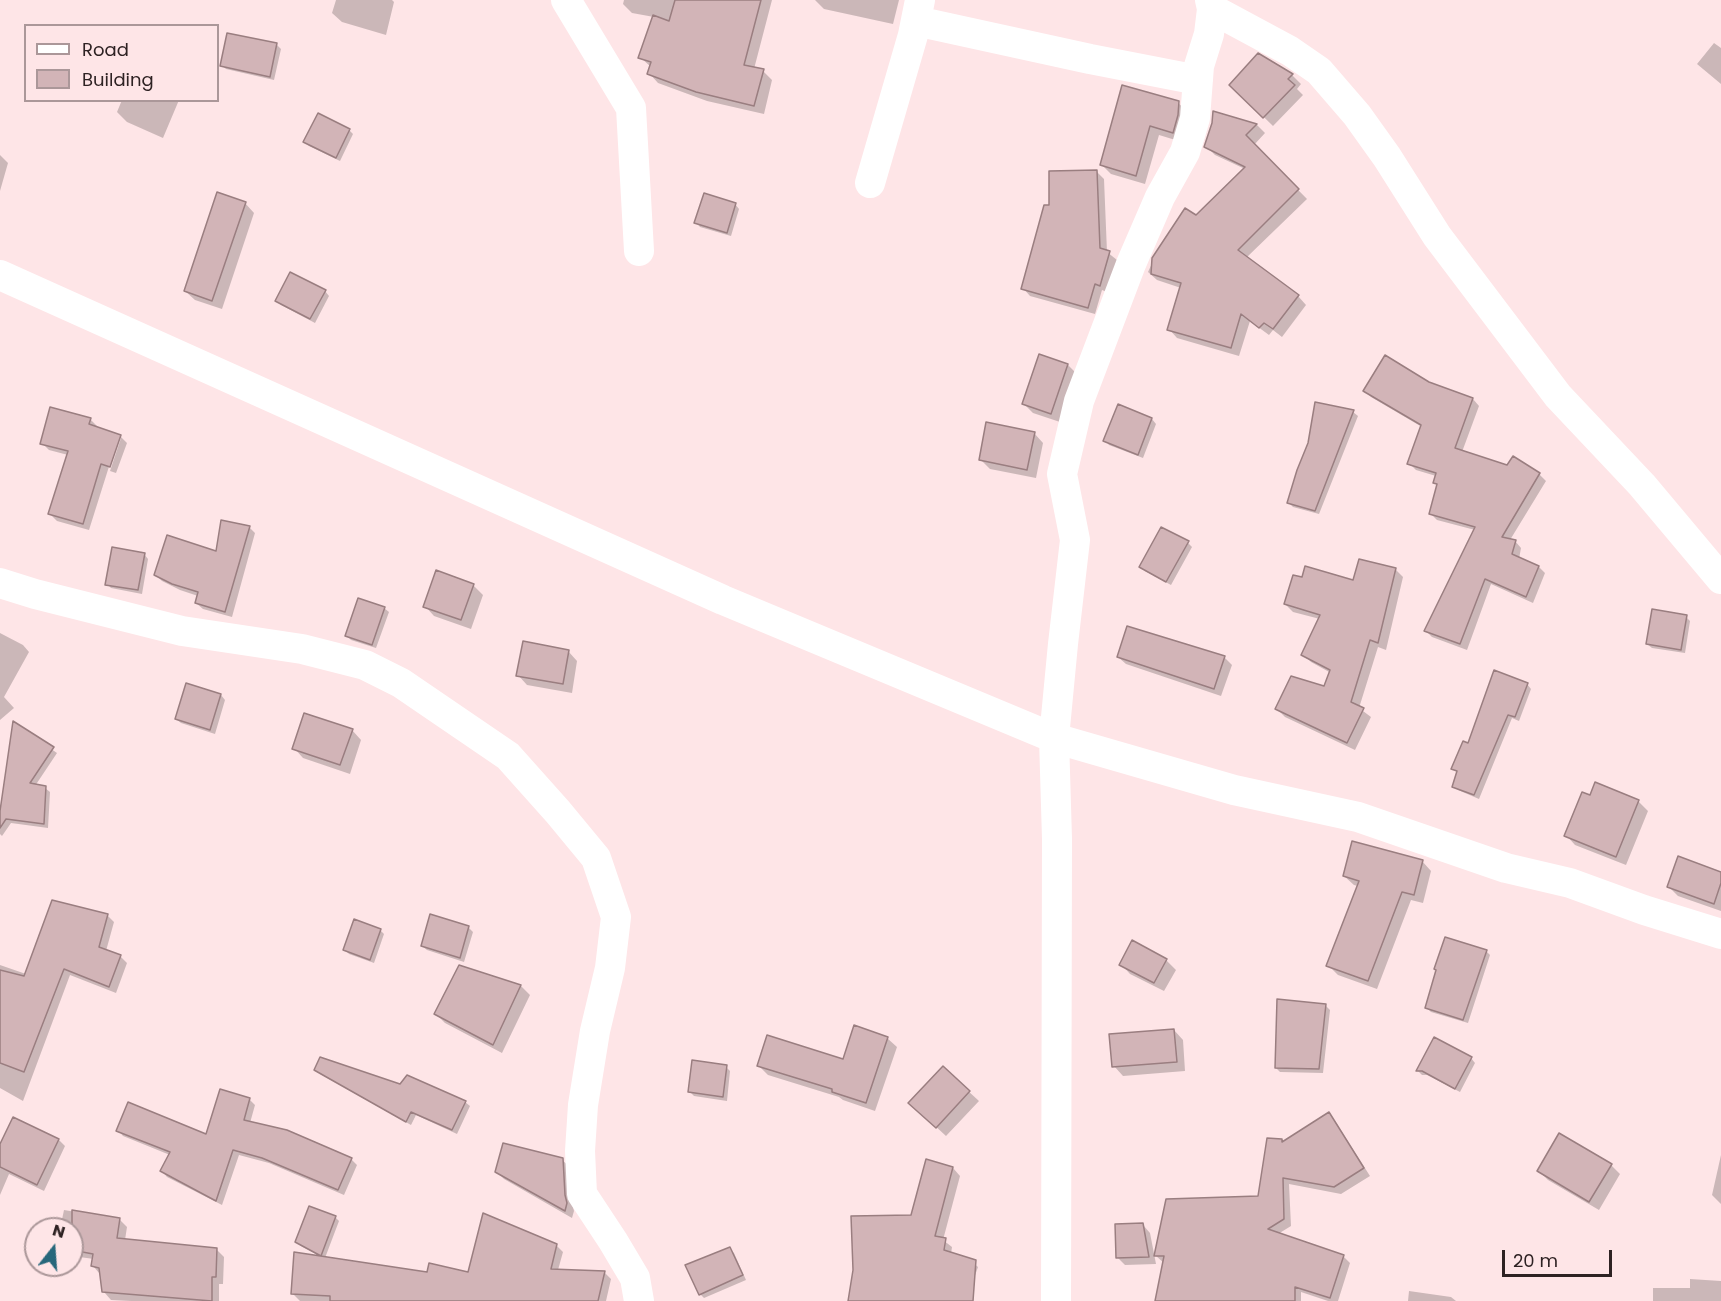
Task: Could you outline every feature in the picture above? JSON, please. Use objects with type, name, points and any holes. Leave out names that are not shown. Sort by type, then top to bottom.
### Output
[{"type":"street","points":[[566,0],[631,108],[639,251]]},
{"type":"street","points":[[1056,1301],[1058,982],[1054,738],[1076,540],[1062,474],[1080,401],[1131,264],[1160,197],[1185,152],[1195,118],[1199,66],[1209,34],[1211,5],[1290,51],[1319,71],[1358,115],[1437,236],[1558,396],[1642,485],[1721,579]]},
{"type":"street","points":[[870,183],[913,35],[918,10],[1090,59],[1198,80]]},
{"type":"street","points":[[0,275],[723,600],[1054,738],[1234,790],[1358,817],[1506,868],[1570,883],[1644,910],[1721,934]]},
{"type":"street","points":[[0,583],[182,631],[302,649],[365,666],[401,683],[508,756],[551,804],[596,858],[616,917],[610,968],[595,1031],[583,1105],[580,1151],[582,1194],[635,1278],[639,1301]]},
{"type":"building","points":[[675,0],[761,0],[744,65],[764,69],[754,106],[696,92],[647,74],[651,62],[638,58],[653,15],[669,21]]},
{"type":"building","points":[[227,33],[277,43],[270,77],[220,66]]},
{"type":"building","points":[[1258,53],[1293,74],[1288,79],[1295,85],[1263,118],[1229,85]]},
{"type":"building","points":[[1122,85],[1179,101],[1173,133],[1150,126],[1136,176],[1100,165]]},
{"type":"building","points":[[1213,111],[1257,124],[1246,135],[1299,189],[1238,250],[1299,295],[1273,329],[1264,323],[1259,328],[1241,314],[1231,348],[1167,330],[1181,283],[1151,274],[1152,258],[1185,208],[1196,215],[1245,167],[1204,147],[1212,123]]},
{"type":"building","points":[[318,113],[350,129],[336,158],[303,142]]},
{"type":"building","points":[[1097,170],[1100,248],[1110,251],[1100,286],[1095,284],[1088,308],[1021,289],[1044,205],[1049,205],[1049,171]]},
{"type":"building","points":[[217,192],[246,202],[212,301],[184,291]]},
{"type":"building","points":[[704,193],[736,203],[727,233],[694,223]]},
{"type":"building","points":[[290,272],[326,290],[310,319],[275,301]]},
{"type":"building","points":[[1039,354],[1068,364],[1051,414],[1022,404]]},
{"type":"building","points":[[1385,355],[1429,382],[1473,398],[1455,448],[1507,465],[1513,456],[1540,473],[1502,537],[1516,540],[1512,554],[1539,566],[1526,597],[1485,579],[1460,644],[1424,631],[1475,527],[1429,514],[1437,484],[1433,483],[1436,473],[1407,464],[1421,425],[1363,391]]},
{"type":"building","points":[[1315,402],[1354,410],[1315,511],[1287,503],[1308,443]]},
{"type":"building","points":[[1118,404],[1152,418],[1138,455],[1103,441]]},
{"type":"building","points":[[50,407],[91,418],[89,424],[121,435],[110,467],[101,464],[83,524],[48,514],[68,451],[40,444]]},
{"type":"building","points":[[986,422],[1035,432],[1027,470],[979,460]]},
{"type":"building","points":[[221,520],[250,526],[225,612],[195,603],[198,592],[172,584],[154,575],[167,535],[216,551]]},
{"type":"building","points":[[1161,527],[1189,541],[1166,582],[1139,567]]},
{"type":"building","points":[[112,547],[145,553],[138,590],[105,585]]},
{"type":"building","points":[[1359,559],[1396,568],[1378,643],[1370,640],[1351,702],[1364,708],[1347,743],[1275,709],[1291,676],[1324,686],[1330,670],[1301,655],[1320,615],[1284,604],[1293,575],[1302,577],[1305,566],[1353,580]]},
{"type":"building","points":[[436,570],[474,584],[461,620],[423,607]]},
{"type":"building","points":[[358,598],[385,607],[372,645],[345,636]]},
{"type":"building","points":[[1652,609],[1687,615],[1681,650],[1646,644]]},
{"type":"building","points":[[1127,626],[1225,656],[1214,689],[1117,657]]},
{"type":"building","points":[[523,641],[569,650],[563,684],[516,676]]},
{"type":"building","points":[[1494,670],[1528,683],[1515,717],[1508,715],[1474,795],[1452,787],[1457,771],[1451,769],[1463,741],[1468,743]]},
{"type":"building","points":[[186,683],[221,694],[210,730],[175,719]]},
{"type":"building","points":[[304,713],[353,729],[340,765],[292,749]]},
{"type":"building","points":[[13,721],[54,747],[30,783],[46,786],[44,824],[6,819],[0,828],[0,811]]},
{"type":"building","points":[[1595,782],[1639,800],[1616,857],[1564,836],[1582,792],[1590,795]]},
{"type":"building","points":[[1352,841],[1423,860],[1414,895],[1402,892],[1368,981],[1326,966],[1359,881],[1343,876]]},
{"type":"building","points":[[1678,856],[1721,872],[1721,883],[1714,904],[1667,887]]},
{"type":"building","points":[[52,900],[108,914],[99,947],[121,955],[109,987],[64,969],[24,1072],[0,1063],[0,970],[24,976]]},
{"type":"building","points":[[430,914],[469,926],[460,958],[421,946]]},
{"type":"building","points":[[354,919],[381,929],[370,960],[343,950]]},
{"type":"building","points":[[1445,937],[1487,950],[1463,1020],[1425,1008],[1436,970],[1434,969]]},
{"type":"building","points":[[1132,940],[1167,959],[1154,983],[1119,965]]},
{"type":"building","points":[[459,965],[521,985],[493,1045],[434,1014]]},
{"type":"building","points":[[1277,999],[1326,1004],[1319,1069],[1275,1068]]},
{"type":"building","points":[[854,1025],[888,1037],[866,1103],[832,1092],[832,1089],[757,1066],[767,1035],[843,1059]]},
{"type":"building","points":[[1174,1029],[1177,1062],[1112,1067],[1109,1034]]},
{"type":"building","points":[[1434,1037],[1472,1057],[1455,1089],[1422,1071],[1416,1071]]},
{"type":"building","points":[[320,1057],[400,1084],[407,1075],[466,1101],[452,1130],[411,1112],[406,1122],[314,1070]]},
{"type":"building","points":[[692,1060],[727,1065],[723,1097],[688,1092]]},
{"type":"building","points":[[943,1066],[970,1091],[936,1128],[908,1103]]},
{"type":"building","points":[[220,1089],[250,1098],[244,1120],[287,1130],[352,1158],[338,1190],[262,1158],[233,1150],[216,1201],[160,1171],[170,1152],[116,1131],[128,1102],[206,1134]]},
{"type":"building","points":[[1329,1112],[1364,1168],[1334,1187],[1283,1178],[1284,1219],[1268,1229],[1344,1255],[1330,1298],[1295,1287],[1295,1301],[1155,1301],[1164,1256],[1154,1256],[1166,1199],[1258,1196],[1267,1138],[1282,1139],[1282,1142]]},
{"type":"building","points":[[13,1117],[59,1139],[37,1185],[0,1167],[0,1144]]},
{"type":"building","points":[[1559,1133],[1612,1164],[1589,1202],[1537,1171]]},
{"type":"building","points":[[503,1143],[563,1158],[567,1203],[565,1211],[495,1172]]},
{"type":"building","points":[[926,1159],[953,1167],[935,1236],[946,1238],[944,1250],[976,1260],[973,1301],[848,1301],[853,1270],[851,1216],[911,1215]]},
{"type":"building","points":[[309,1206],[336,1216],[321,1256],[295,1242]]},
{"type":"building","points":[[72,1210],[120,1218],[117,1238],[217,1248],[216,1277],[212,1277],[212,1301],[102,1292],[99,1268],[91,1266],[93,1254],[84,1252],[84,1217],[72,1217]]},
{"type":"building","points":[[483,1213],[557,1244],[551,1269],[605,1271],[598,1301],[330,1301],[330,1296],[291,1294],[294,1252],[427,1272],[429,1263],[468,1272]]},
{"type":"building","points":[[1143,1223],[1149,1257],[1116,1258],[1115,1224]]},
{"type":"building","points":[[730,1247],[743,1275],[699,1295],[685,1265]]}]
